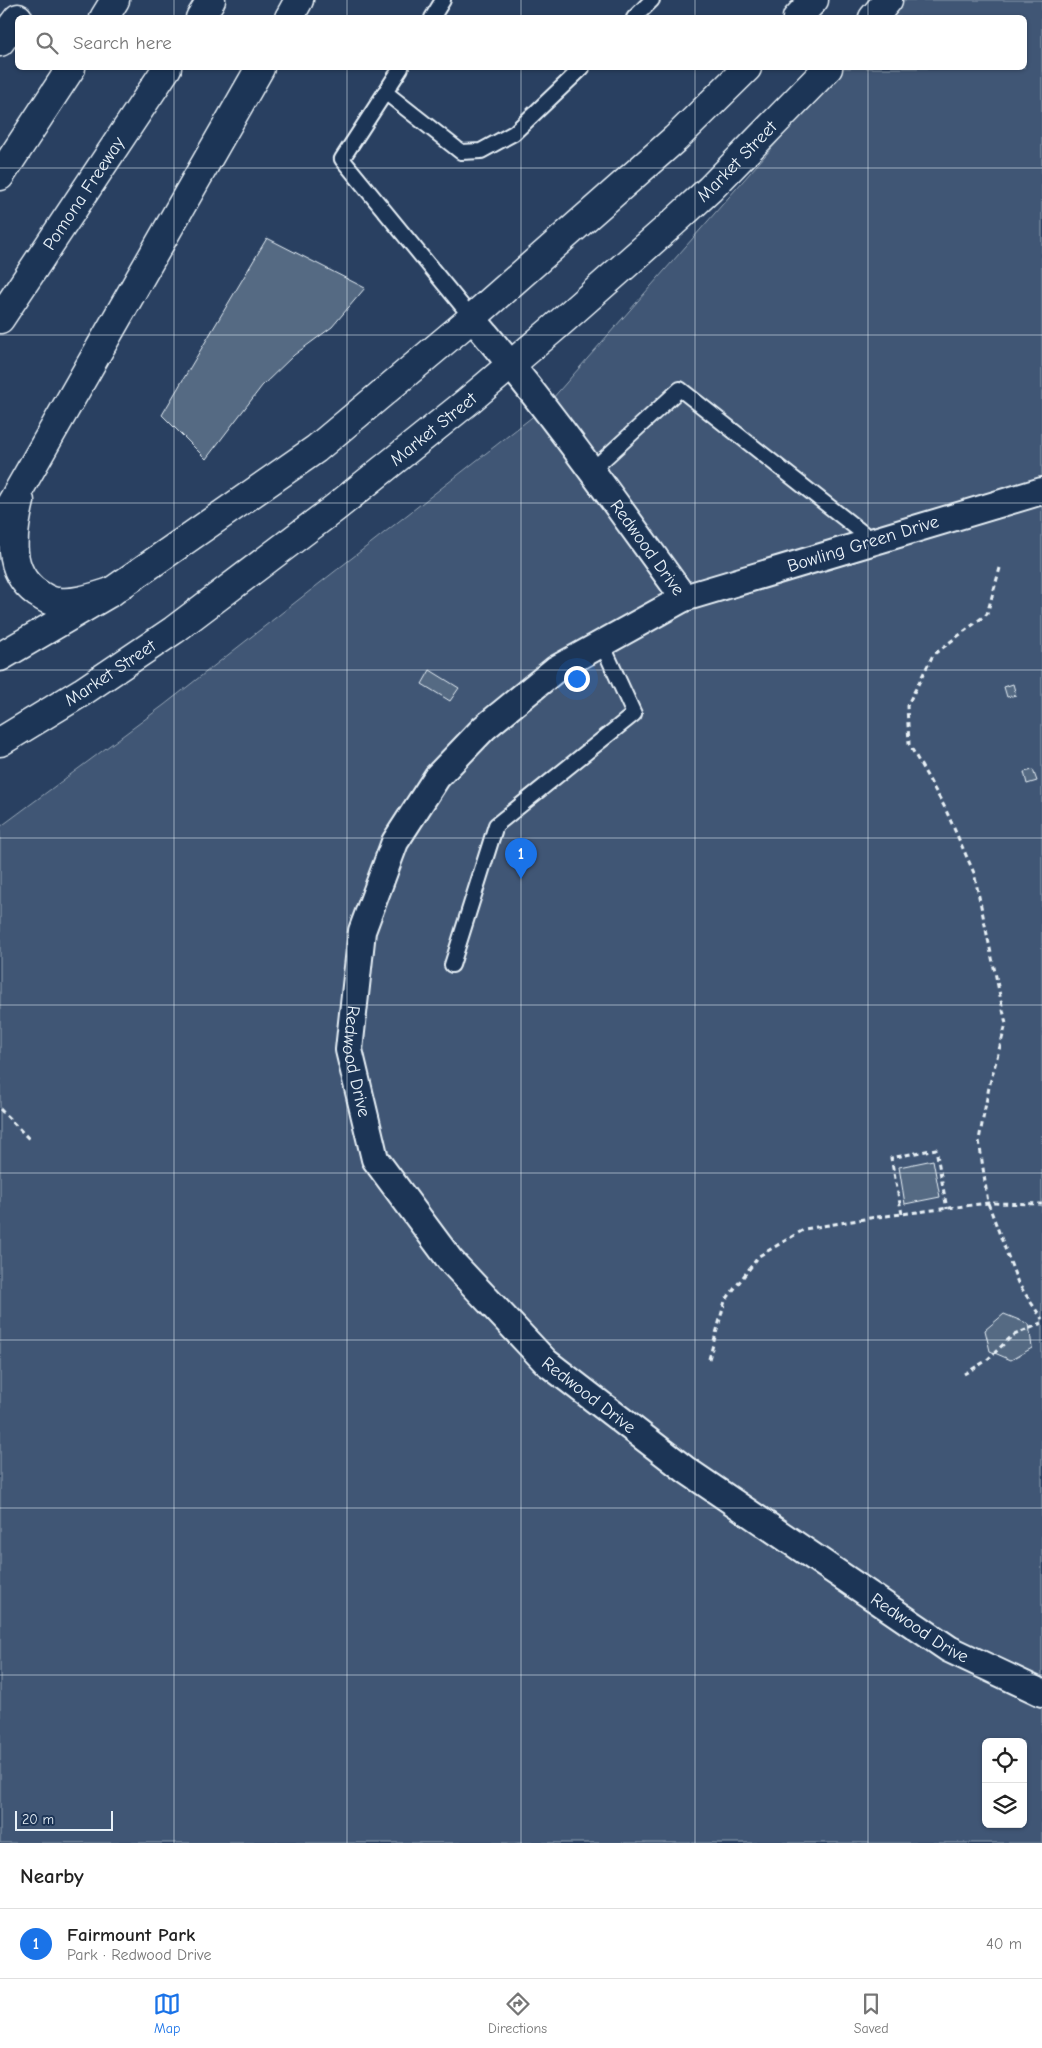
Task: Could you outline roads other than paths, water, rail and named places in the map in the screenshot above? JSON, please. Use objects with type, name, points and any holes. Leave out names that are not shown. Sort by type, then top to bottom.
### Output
[{"type":"main road","points":[[20,15],[31,0]]},
{"type":"main road","points":[[106,15],[115,0]]},
{"type":"main road","points":[[202,15],[211,0]]},
{"type":"main road","points":[[291,15],[299,0]]},
{"type":"main road","points":[[800,15],[814,0]]},
{"type":"main road","points":[[876,15],[888,0]]},
{"type":"main road","points":[[0,42],[15,22]]},
{"type":"main road","points":[[0,176],[70,70]]},
{"type":"main road","name":"Pomona Freeway","points":[[0,320],[166,70]]},
{"type":"main road","points":[[0,523],[259,70]]},
{"type":"main road","points":[[0,657],[111,592],[316,449],[472,318],[675,139],[745,70]]},
{"type":"main road","name":"Market Street","points":[[0,742],[82,692],[174,630],[335,508],[553,329],[704,194],[826,70]]},
{"type":"main road","points":[[26,478],[13,534],[15,565],[21,578],[43,597],[55,602],[83,600],[111,592]]},
{"type":"street","name":"Redwood Drive","points":[[472,318],[511,364],[684,598],[556,670],[484,728],[437,777],[395,842],[362,931],[349,1050],[376,1159],[450,1260],[546,1362],[686,1470],[940,1644],[1042,1693]]},
{"type":"street","name":"Bowling Green Drive","points":[[684,598],[1042,491]]},
{"type":"lane","points":[[434,15],[442,0]]},
{"type":"lane","points":[[637,15],[652,0]]},
{"type":"lane","points":[[400,70],[342,159],[472,318]]},
{"type":"lane","points":[[386,92],[461,152],[482,151],[514,133],[580,70]]},
{"type":"lane","points":[[591,471],[680,389],[873,541]]},
{"type":"lane","points":[[452,965],[496,825],[634,714],[602,644]]},
{"type":"place","name":"Fairmount Park","points":[[521,879]]}]
